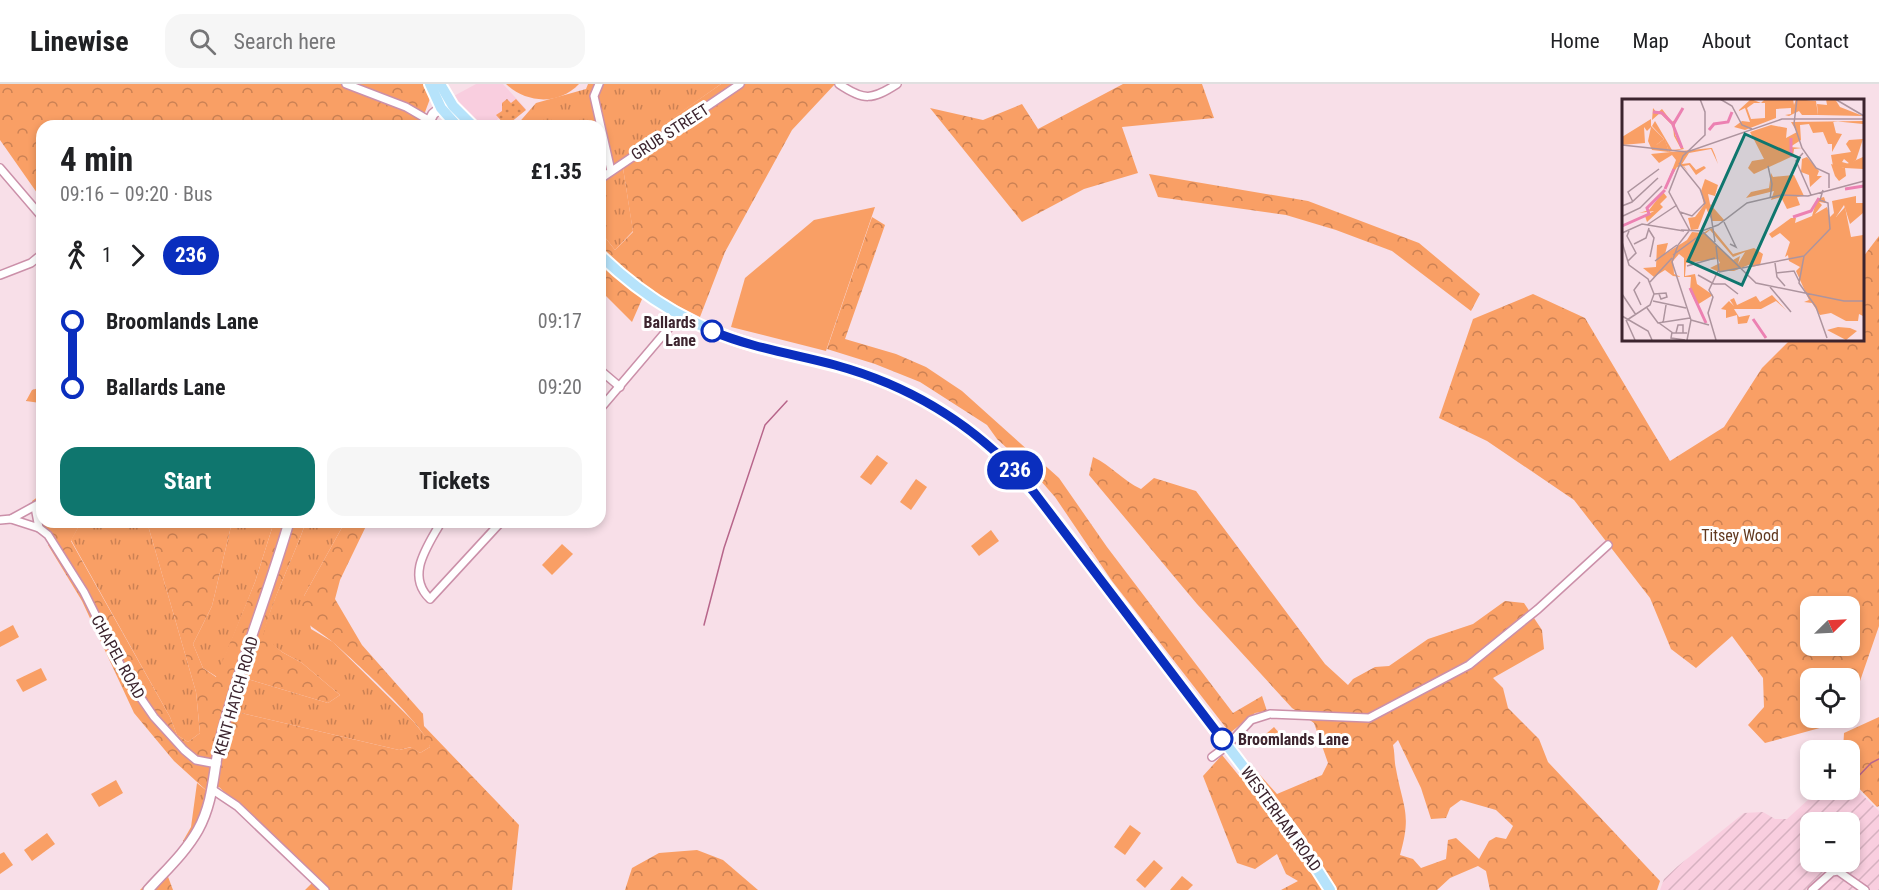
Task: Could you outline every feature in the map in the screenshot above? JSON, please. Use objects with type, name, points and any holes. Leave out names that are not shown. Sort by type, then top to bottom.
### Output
[{"type":"main road","points":[[430,84],[449,107],[465,120]]},
{"type":"main road","points":[[440,84],[454,120]]},
{"type":"main road","points":[[434,120],[449,107]]},
{"type":"main road","name":"WESTERHAM ROAD","points":[[606,260],[640,289],[680,315],[744,342],[881,380],[928,401],[970,429],[1003,458],[1037,496],[1302,845],[1330,890]]},
{"type":"main road","name":"KENT HATCH ROAD","points":[[148,890],[173,864],[197,831],[213,790],[220,742],[287,528]]},
{"type":"street","points":[[346,84],[406,107],[424,120]]},
{"type":"street","points":[[598,84],[594,96],[599,120]]},
{"type":"street","name":"GRUB STREET","points":[[606,175],[740,84]]},
{"type":"street","points":[[839,84],[857,97],[878,96],[897,84]]},
{"type":"street","points":[[606,149],[611,171]]},
{"type":"street","points":[[0,168],[36,210]]},
{"type":"street","points":[[0,275],[36,258]]},
{"type":"street","points":[[606,402],[680,315]]},
{"type":"street","points":[[606,375],[620,387]]},
{"type":"street","points":[[0,520],[11,519],[35,507],[36,512]]},
{"type":"street","points":[[11,519],[36,527]]},
{"type":"street","name":"CHAPEL ROAD","points":[[39,528],[48,535],[84,592],[118,663],[153,717],[196,760],[217,764]]},
{"type":"street","points":[[438,528],[418,569],[417,578],[423,592],[430,599],[495,528]]},
{"type":"street","points":[[1212,757],[1258,716],[1270,714],[1365,719],[1414,695],[1469,665],[1538,609],[1608,545]]},
{"type":"street","points":[[213,790],[237,806],[325,890]]},
{"type":"street","points":[[1812,890],[1832,872],[1838,871],[1865,890]]},
{"type":"shaded area","points":[[476,84],[503,84],[526,109],[514,120],[499,118],[477,120],[452,97]]},
{"type":"shaded area","points":[[1860,793],[1879,811],[1879,890],[1660,890],[1664,879],[1678,866],[1744,813],[1763,812],[1775,819],[1787,819],[1808,800],[1860,800]]},
{"type":"green space","points":[[0,84],[426,84],[431,96],[422,120],[36,120],[36,191],[0,140]]},
{"type":"green space","points":[[506,84],[579,84],[562,96],[543,99],[523,95]]},
{"type":"green space","points":[[588,84],[721,84],[646,137],[650,149],[623,168],[633,231],[615,250],[606,239],[606,120],[521,120],[536,103],[586,89]]},
{"type":"green space","points":[[721,84],[835,84],[792,130],[725,252],[700,317],[646,290],[632,322],[606,296],[606,239],[615,250],[633,232],[623,168],[650,149],[645,137]]},
{"type":"green space","points":[[1123,84],[1202,84],[1214,118],[1122,127],[1138,173],[1084,189],[1022,222],[930,108],[983,120],[1022,104],[1038,129]]},
{"type":"green space","points":[[507,99],[511,103],[516,99],[526,110],[514,120],[501,120],[496,115],[502,111],[502,103]]},
{"type":"green space","points":[[1149,174],[1308,201],[1419,243],[1480,294],[1471,311],[1392,251],[1336,230],[1286,215],[1158,197]]},
{"type":"green space","points":[[875,207],[826,351],[731,327],[745,278],[814,220]]},
{"type":"green space","points":[[872,217],[885,225],[845,339],[896,354],[926,367],[962,391],[1059,478],[1107,547],[1233,713],[1262,696],[1267,711],[1255,713],[1230,733],[1112,581],[1055,497],[1033,472],[997,439],[987,425],[920,382],[875,364],[827,349]]},
{"type":"green space","name":"Titsey Wood","points":[[1879,236],[1879,626],[1860,681],[1860,668],[1800,668],[1800,728],[1820,728],[1765,743],[1748,725],[1764,707],[1763,678],[1732,636],[1696,668],[1671,649],[1650,598],[1574,500],[1487,441],[1439,418],[1473,319],[1533,294],[1585,318],[1670,461],[1724,427],[1762,368],[1790,340],[1864,340],[1864,256]]},
{"type":"green space","points":[[36,389],[36,402],[26,401],[32,390]]},
{"type":"green space","points":[[877,455],[888,463],[871,485],[860,477]]},
{"type":"green space","points":[[1093,457],[1141,489],[1154,478],[1196,491],[1325,664],[1348,685],[1353,679],[1375,667],[1389,666],[1428,639],[1473,624],[1505,601],[1524,603],[1542,630],[1544,649],[1493,678],[1503,688],[1508,708],[1539,739],[1548,762],[1660,881],[1657,890],[1490,890],[1486,871],[1478,866],[1450,878],[1437,890],[1281,890],[1298,881],[1286,874],[1277,854],[1255,869],[1237,863],[1203,776],[1222,755],[1240,777],[1252,766],[1277,794],[1322,775],[1328,763],[1314,723],[1292,708],[1197,604],[1089,475]],"holes":[[[1398,740],[1421,788],[1431,819],[1446,818],[1450,808],[1461,800],[1496,810],[1513,826],[1506,839],[1496,837],[1489,841],[1479,859],[1456,838],[1448,840],[1446,859],[1421,868],[1413,859],[1400,855],[1406,820],[1395,766],[1393,745]]]},
{"type":"green space","points":[[916,479],[927,487],[911,510],[900,502]]},
{"type":"green space","points":[[36,498],[36,513],[32,501]]},
{"type":"green space","points":[[43,528],[78,528],[71,541],[170,717],[177,735],[188,742],[200,733],[196,692],[149,528],[231,528],[212,606],[193,644],[203,668],[216,677],[255,582],[272,528],[304,528],[263,636],[282,652],[302,663],[340,695],[328,703],[244,678],[233,711],[399,750],[412,747],[420,753],[430,747],[417,725],[404,710],[344,652],[299,615],[304,596],[342,528],[365,528],[340,580],[335,599],[362,645],[423,714],[424,726],[519,825],[512,890],[305,890],[317,878],[219,787],[207,791],[174,761],[134,713],[82,601],[48,545],[52,536]]},
{"type":"green space","points":[[78,528],[149,528],[196,692],[200,733],[188,742],[177,735],[170,717],[71,540]]},
{"type":"green space","points":[[231,528],[272,528],[255,582],[217,677],[203,668],[193,644],[212,606]]},
{"type":"green space","points":[[304,528],[342,528],[304,596],[311,629],[333,642],[413,721],[429,741],[430,747],[420,753],[411,747],[399,750],[233,711],[244,678],[328,703],[340,695],[302,663],[262,637]]},
{"type":"green space","points":[[991,530],[999,541],[979,556],[971,546]]},
{"type":"green space","points":[[562,544],[573,554],[552,575],[542,565]]},
{"type":"green space","points":[[13,625],[19,637],[0,647],[0,632]]},
{"type":"green space","points":[[41,668],[47,680],[23,692],[16,680]]},
{"type":"green space","points":[[1879,717],[1879,806],[1877,807],[1860,789],[1860,740],[1844,740],[1844,733],[1860,728],[1860,726]]},
{"type":"green space","points":[[1274,727],[1280,734],[1265,747],[1259,740]]},
{"type":"green space","points":[[116,780],[123,793],[99,807],[91,794]]},
{"type":"green space","points":[[197,783],[207,791],[204,808],[185,844],[183,841],[191,827]]},
{"type":"green space","points":[[1130,825],[1141,833],[1125,855],[1114,847]]},
{"type":"green space","points":[[47,833],[55,844],[32,861],[24,850]]},
{"type":"green space","points":[[697,850],[723,860],[758,890],[625,890],[632,868],[659,853]]},
{"type":"green space","points":[[4,852],[13,865],[0,874],[0,854]]},
{"type":"green space","points":[[1154,860],[1163,868],[1145,888],[1136,880]]},
{"type":"green space","points":[[164,866],[173,890],[140,890]]},
{"type":"green space","points":[[1182,876],[1193,885],[1188,890],[1170,890]]},
{"type":"waterway","points":[[704,625],[724,548],[765,425],[787,401]]},
{"type":"waterway","points":[[1860,775],[1871,763],[1879,759]]},
{"type":"bus line","name":"236","points":[[712,331],[753,345],[833,365],[888,382],[915,394],[964,424],[998,452],[1033,491],[1222,739]]},
{"type":"place","name":"Ballards Lane","points":[[712,331]]},
{"type":"place","name":"Broomlands Lane","points":[[1222,739]]}]
